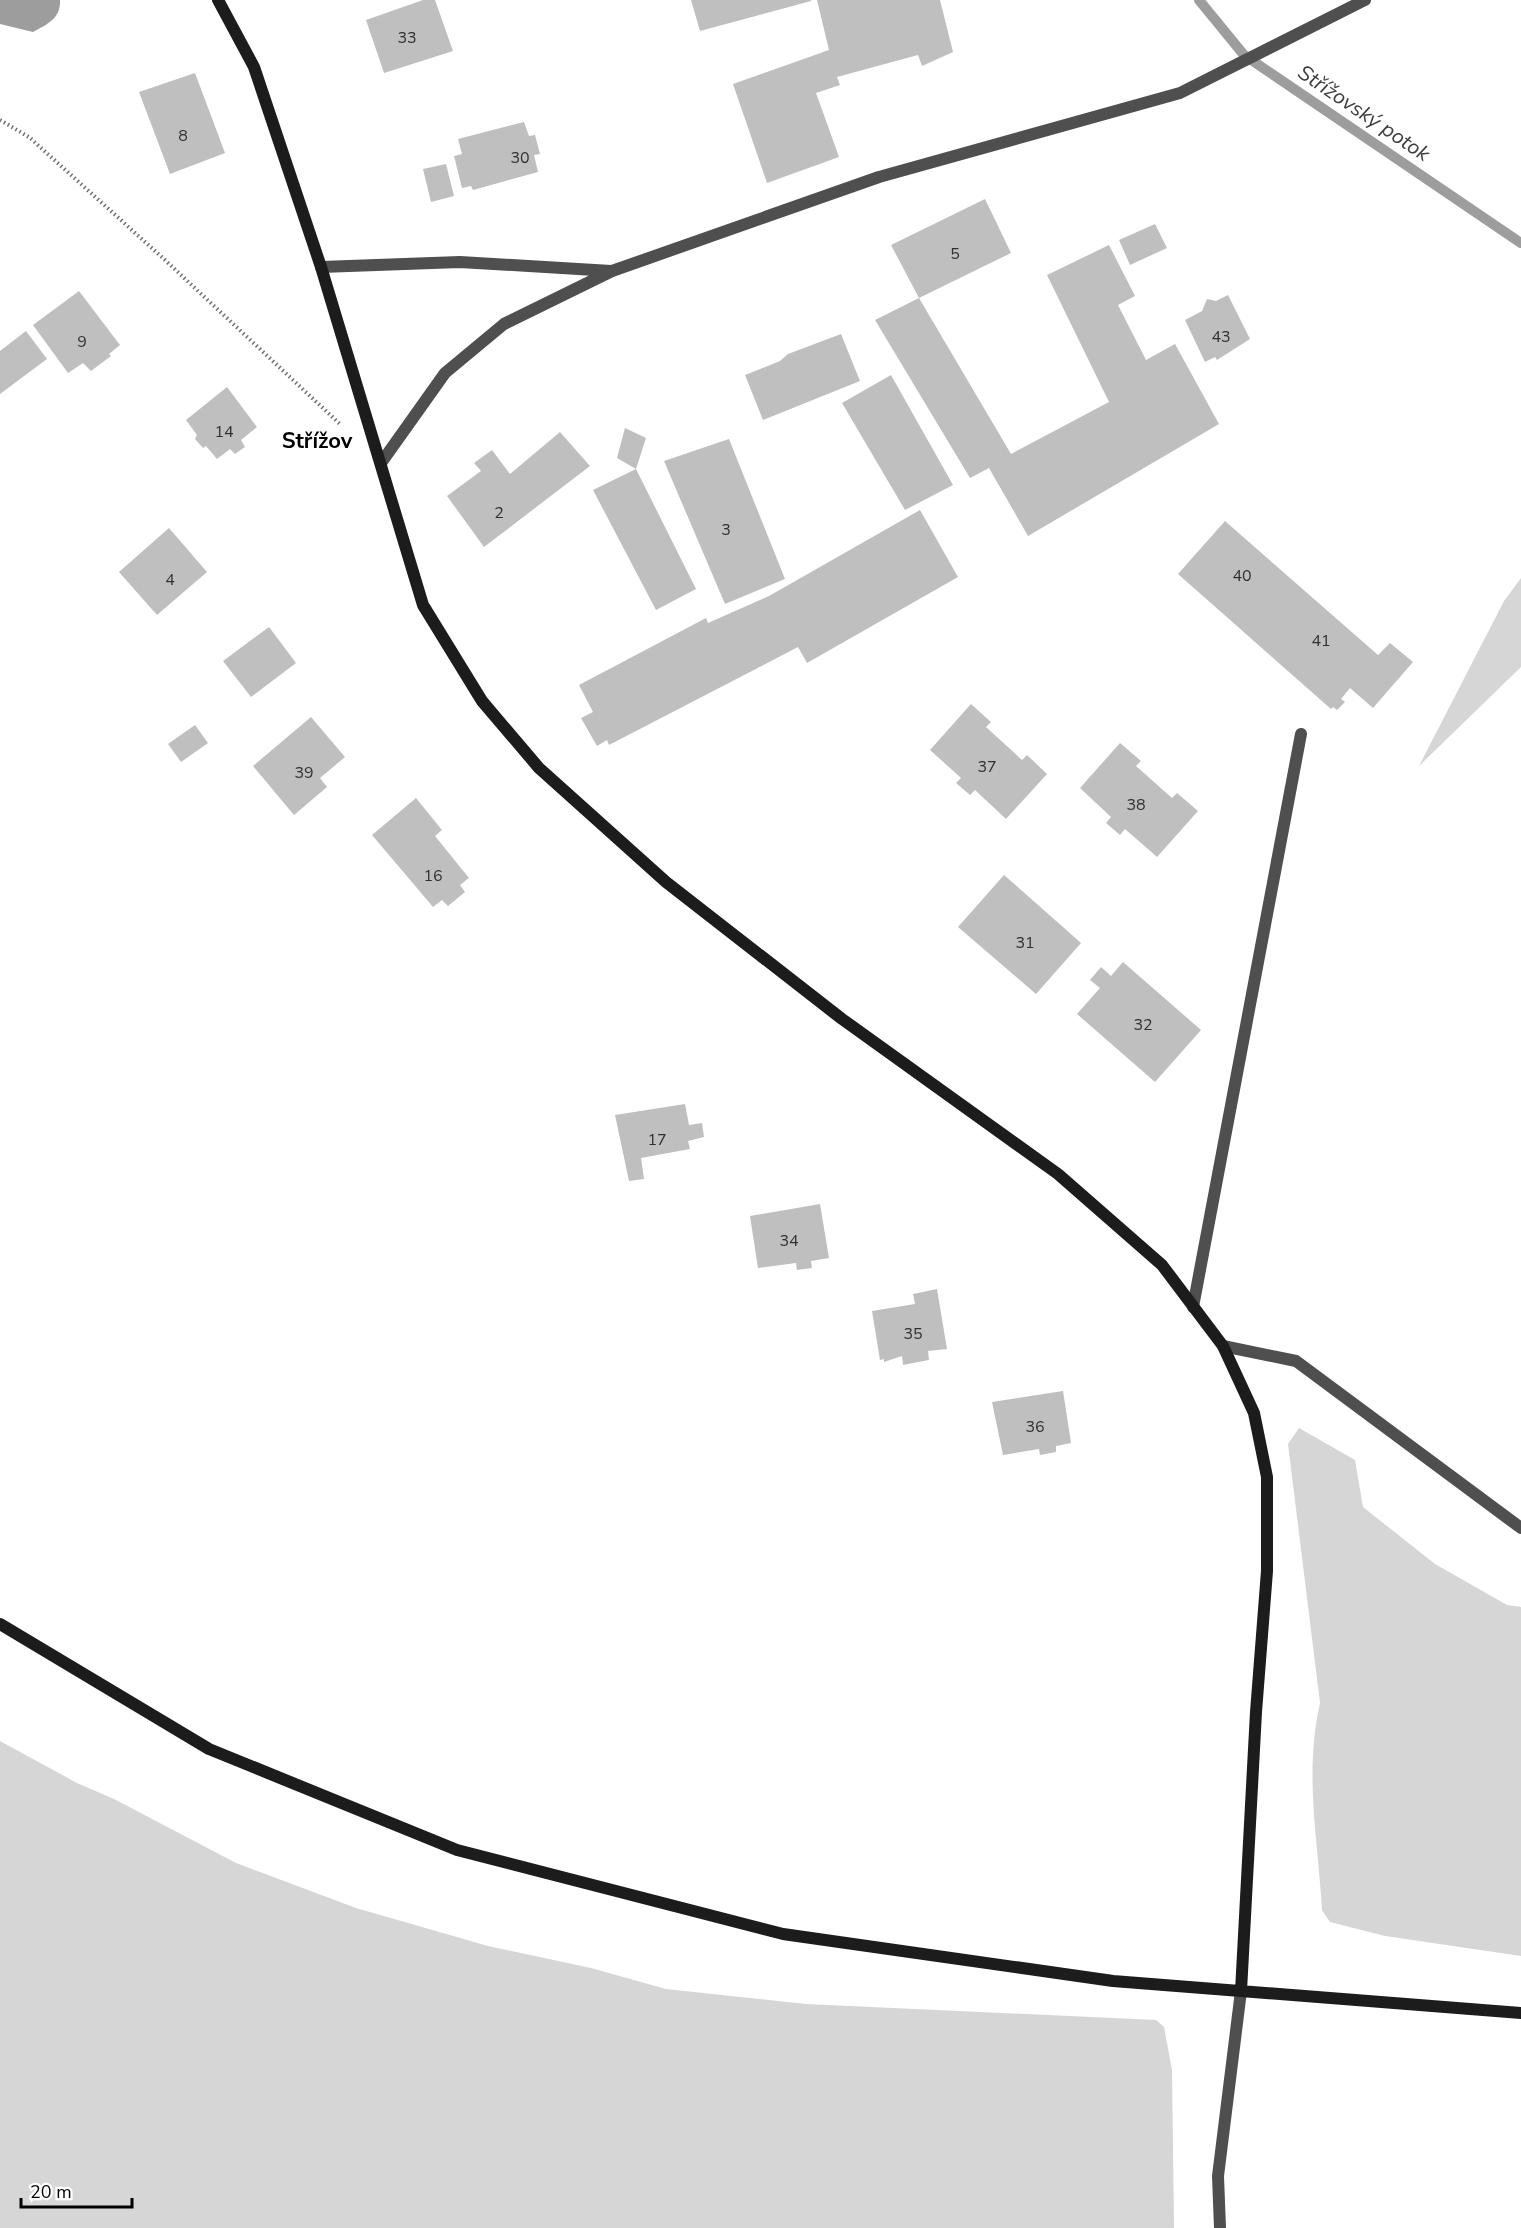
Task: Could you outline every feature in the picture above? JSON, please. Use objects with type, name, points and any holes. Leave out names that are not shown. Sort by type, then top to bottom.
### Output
[{"type":"street","points":[[218,0],[254,67],[321,267],[423,605],[482,701],[540,768],[666,882],[842,1019],[1058,1174],[1162,1265],[1223,1346],[1254,1413],[1267,1477],[1267,1571],[1256,1712],[1241,1991],[1218,2176],[1220,2228]]},
{"type":"street","points":[[381,463],[445,373],[504,324],[612,272],[879,177],[1180,93],[1365,0]]},
{"type":"street","points":[[321,267],[460,262],[612,272]]},
{"type":"street","points":[[1193,1307],[1301,734]]},
{"type":"street","points":[[1223,1346],[1296,1361],[1521,1528]]},
{"type":"street","points":[[0,1624],[208,1749],[458,1850],[783,1934],[1113,1981],[1521,2013]]},
{"type":"path","points":[[0,120],[29,137],[165,260],[346,431]]},
{"type":"shaded area","points":[[0,0],[60,0],[60,6],[52,20],[33,32],[0,24]]},
{"type":"shaded area","points":[[1521,578],[1521,667],[1419,766],[1504,601]]},
{"type":"shaded area","points":[[1299,1428],[1355,1460],[1363,1507],[1435,1564],[1507,1605],[1521,1607],[1521,1956],[1385,1936],[1330,1922],[1322,1910],[1313,1781],[1315,1729],[1320,1703],[1288,1444]]},
{"type":"shaded area","points":[[0,1741],[77,1783],[114,1799],[236,1863],[356,1908],[488,1946],[591,1968],[666,1989],[806,2004],[1156,2020],[1164,2027],[1172,2070],[1174,2228],[0,2228]]},
{"type":"building","points":[[423,0],[435,0],[453,51],[384,73],[366,20]]},
{"type":"building","points":[[691,0],[811,0],[811,1],[700,31]]},
{"type":"building","points":[[817,0],[940,0],[953,52],[922,66],[918,55],[837,77],[840,85],[816,93],[839,157],[767,183],[733,84],[829,50]]},
{"type":"building","points":[[195,73],[225,153],[170,174],[139,92]]},
{"type":"building","points":[[524,122],[529,136],[535,135],[540,154],[534,155],[538,172],[473,190],[471,186],[462,188],[454,156],[462,154],[458,139]]},
{"type":"building","points":[[446,164],[454,196],[431,202],[423,169]]},
{"type":"building","points":[[985,199],[1011,253],[919,298],[891,245]]},
{"type":"building","points":[[1155,224],[1167,248],[1130,265],[1119,240]]},
{"type":"building","points":[[1109,245],[1135,296],[1118,305],[1146,360],[1175,344],[1219,424],[1028,536],[989,468],[970,478],[875,320],[919,298],[1011,454],[1109,402],[1047,275]]},
{"type":"building","points":[[79,291],[120,345],[109,354],[111,356],[91,371],[83,363],[68,373],[33,325]]},
{"type":"building","points":[[1228,295],[1250,339],[1217,360],[1215,357],[1205,362],[1185,320],[1202,311],[1207,299],[1216,301]]},
{"type":"building","points":[[26,331],[47,359],[0,394],[0,351]]},
{"type":"building","points":[[841,334],[860,381],[763,420],[745,375],[780,361],[788,354]]},
{"type":"building","points":[[891,375],[953,485],[905,510],[842,403]]},
{"type":"building","points":[[227,387],[257,427],[241,440],[245,447],[235,454],[230,449],[217,459],[206,446],[203,448],[195,439],[197,435],[186,420]]},
{"type":"building","points":[[625,428],[646,438],[636,469],[617,458]]},
{"type":"building","points":[[560,432],[590,466],[484,547],[447,496],[481,471],[474,463],[492,450],[510,474]]},
{"type":"building","points":[[729,439],[785,579],[725,604],[664,461]]},
{"type":"building","points":[[636,469],[696,589],[656,610],[593,490]]},
{"type":"building","points":[[920,510],[958,577],[807,663],[798,647],[609,745],[607,740],[597,746],[581,718],[593,712],[579,685],[706,618],[708,623],[769,596]]},
{"type":"building","points":[[1225,521],[1378,655],[1390,643],[1413,662],[1373,708],[1350,688],[1341,699],[1345,702],[1337,710],[1333,707],[1331,709],[1178,574]]},
{"type":"building","points":[[169,528],[207,572],[157,615],[119,572]]},
{"type":"building","points":[[269,627],[296,663],[251,697],[223,661]]},
{"type":"building","points":[[971,704],[991,722],[986,727],[1022,760],[1027,755],[1047,774],[1006,819],[975,790],[970,795],[956,783],[961,778],[930,750]]},
{"type":"building","points":[[311,717],[345,757],[320,778],[327,787],[294,815],[253,766]]},
{"type":"building","points":[[195,725],[208,743],[181,762],[168,744]]},
{"type":"building","points":[[1120,743],[1141,761],[1136,766],[1172,798],[1177,793],[1198,811],[1157,857],[1125,829],[1120,835],[1106,823],[1111,817],[1080,788]]},
{"type":"building","points":[[416,798],[442,830],[435,836],[469,878],[460,885],[465,892],[448,906],[442,900],[433,907],[372,835]]},
{"type":"building","points":[[1004,875],[1081,943],[1036,994],[958,927]]},
{"type":"building","points":[[1123,962],[1201,1030],[1155,1082],[1077,1014],[1100,988],[1090,980],[1101,967],[1111,976]]},
{"type":"building","points":[[685,1104],[689,1125],[702,1123],[704,1137],[688,1141],[690,1149],[641,1158],[644,1179],[629,1181],[615,1115]]},
{"type":"building","points":[[820,1204],[829,1258],[811,1261],[812,1268],[797,1270],[796,1263],[758,1268],[750,1216]]},
{"type":"building","points":[[937,1289],[947,1349],[928,1351],[929,1360],[903,1365],[902,1356],[884,1362],[884,1359],[880,1360],[872,1311],[915,1304],[913,1294]]},
{"type":"building","points":[[1063,1391],[1071,1443],[1056,1446],[1056,1452],[1040,1455],[1039,1449],[1003,1455],[992,1402]]},
{"type":"waterway","name":"Střížovský potok","points":[[1199,0],[1244,55],[1521,243]]},
{"type":"district","name":"Střížov","points":[[317,441]]}]
